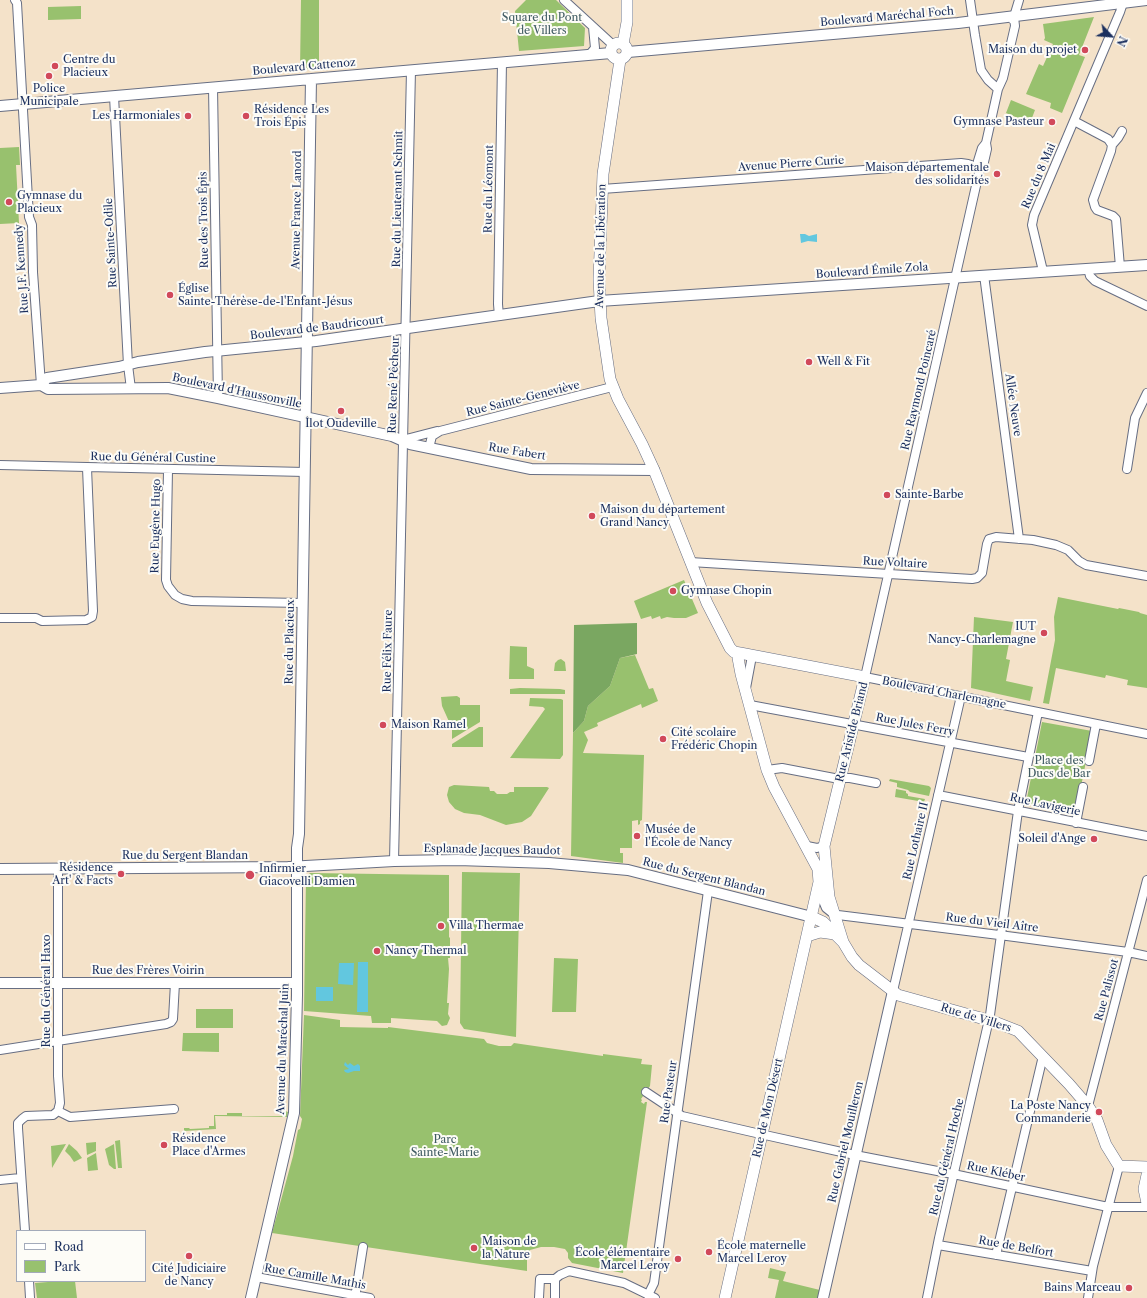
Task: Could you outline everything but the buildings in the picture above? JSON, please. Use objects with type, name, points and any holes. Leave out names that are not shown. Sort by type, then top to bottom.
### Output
[{"type":"main road","name":"Avenue de la Libération","points":[[627,0],[626,22],[619,50],[602,189],[599,301],[607,359],[612,387],[654,470],[707,603],[730,648],[734,652],[740,653]]},
{"type":"main road","name":"Boulevard Charlemagne","points":[[740,653],[865,677]]},
{"type":"main road","points":[[740,653],[738,658],[767,770],[774,787],[807,846]]},
{"type":"main road","name":"Rue Aristide Briand","points":[[839,938],[835,914],[829,897],[824,846],[865,677]]},
{"type":"main road","name":"Rue de Mon Désert","points":[[725,1298],[818,889],[818,869],[807,846]]},
{"type":"main road","name":"Rue de Villers","points":[[812,917],[823,922],[839,938],[859,965],[900,995],[989,1020],[1018,1031],[1088,1106],[1100,1125],[1106,1145],[1119,1166]]},
{"type":"main road","points":[[807,936],[820,932],[839,938]]},
{"type":"main road","points":[[1119,1166],[1147,1168]]},
{"type":"main road","points":[[1147,1175],[1144,1189],[1147,1203]]},
{"type":"street","name":"Rue J.F. Kennedy","points":[[15,0],[18,6],[29,217],[32,225],[33,272],[41,385]]},
{"type":"street","points":[[564,0],[619,50]]},
{"type":"street","points":[[970,0],[981,70],[988,80],[998,89]]},
{"type":"street","name":"Rue Raymond Poincaré","points":[[879,617],[888,574],[900,530],[980,168],[978,161],[982,148],[986,143],[998,89],[998,77],[1009,27],[1014,17],[1019,0]]},
{"type":"street","name":"Boulevard Maréchal Foch","points":[[619,50],[974,22],[1147,0]]},
{"type":"street","name":"Rue du 8 Mai","points":[[1043,271],[1033,230],[1033,220],[1123,2]]},
{"type":"street","points":[[590,54],[595,48],[593,27]]},
{"type":"street","name":"Boulevard Cattenoz","points":[[0,106],[502,62],[619,50]]},
{"type":"street","name":"Rue du Léomont","points":[[499,316],[498,296],[502,62]]},
{"type":"street","name":"Rue du Lieutenant Schmit","points":[[406,329],[411,70]]},
{"type":"street","name":"Avenue France Lanord","points":[[305,417],[311,79]]},
{"type":"street","name":"Rue des Trois Épis","points":[[213,87],[218,398]]},
{"type":"street","name":"Rue Sainte-Odile","points":[[114,96],[128,365],[131,389]]},
{"type":"street","points":[[1074,121],[1108,140],[1112,145]]},
{"type":"street","points":[[1120,267],[1116,219],[1113,216],[1097,210],[1093,200],[1112,145],[1122,130]]},
{"type":"street","name":"Avenue Pierre Curie","points":[[602,189],[961,163],[980,168]]},
{"type":"street","name":"Boulevard Émile Zola","points":[[599,301],[1147,265]]},
{"type":"street","points":[[1088,270],[1090,276],[1096,281],[1147,306]]},
{"type":"street","name":"Allée Neuve","points":[[984,275],[1019,539]]},
{"type":"street","name":"Boulevard de Baudricourt","points":[[41,385],[47,378],[119,367],[151,360],[406,329],[599,301]]},
{"type":"street","name":"Rue René Pêcheur","points":[[403,441],[406,329]]},
{"type":"street","points":[[0,388],[41,385]]},
{"type":"street","name":"Boulevard d'Haussonville","points":[[41,385],[48,390],[159,388],[218,398],[392,436],[403,441]]},
{"type":"street","name":"Rue Sainte-Geneviève","points":[[403,441],[433,431],[440,432],[612,387]]},
{"type":"street","points":[[1127,470],[1135,418],[1147,394]]},
{"type":"street","name":"Rue du Placieux","points":[[297,867],[299,834],[305,417]]},
{"type":"street","points":[[429,448],[432,436],[440,432]]},
{"type":"street","name":"Rue Fabert","points":[[403,441],[429,448],[531,469],[654,470]]},
{"type":"street","name":"Rue Félix Faure","points":[[394,861],[403,441]]},
{"type":"street","name":"Rue du Général Custine","points":[[0,465],[305,472]]},
{"type":"street","points":[[0,618],[36,618],[42,621],[86,620],[92,617],[94,610],[87,468]]},
{"type":"street","name":"Rue Eugène Hugo","points":[[168,470],[166,580],[168,586],[175,595],[182,599],[192,601],[302,603]]},
{"type":"street","name":"Rue Voltaire","points":[[690,562],[972,579],[977,578],[982,573],[987,544],[989,539],[996,537],[1056,545],[1068,550],[1079,562],[1086,565],[1147,576]]},
{"type":"street","name":"Rue Aristide Briand","points":[[865,677],[879,617]]},
{"type":"street","points":[[746,688],[752,656]]},
{"type":"street","name":"Boulevard Charlemagne","points":[[865,677],[1147,734]]},
{"type":"street","name":"Rue Lothaire II","points":[[893,991],[960,696]]},
{"type":"street","name":"Rue Jules Ferry","points":[[750,706],[1028,757]]},
{"type":"street","points":[[1018,811],[1038,712]]},
{"type":"street","points":[[1088,761],[1096,724]]},
{"type":"street","points":[[767,770],[778,768],[834,778],[850,778],[876,783]]},
{"type":"street","points":[[1076,823],[1083,787]]},
{"type":"street","name":"Rue Lavigerie","points":[[938,795],[1147,836]]},
{"type":"street","name":"Rue du Général Hoche","points":[[927,1298],[989,1020],[1018,811]]},
{"type":"street","points":[[807,846],[817,848],[824,846]]},
{"type":"street","name":"Esplanade Jacques Baudot","points":[[394,861],[481,860],[589,866]]},
{"type":"street","name":"Rue du Sergent Blandan","points":[[0,869],[297,867],[394,861]]},
{"type":"street","name":"Rue du Sergent Blandan","points":[[589,866],[633,872],[812,917]]},
{"type":"street","name":"Avenue du Maréchal Juin","points":[[251,1298],[294,1113],[297,867]]},
{"type":"street","name":"Rue du Général Haxo","points":[[58,869],[58,1094],[60,1103],[58,1112]]},
{"type":"street","name":"Rue Palissot","points":[[1088,1106],[1128,952],[1145,894],[1147,880]]},
{"type":"street","points":[[818,889],[826,908],[835,914]]},
{"type":"street","name":"Rue Pasteur","points":[[652,1296],[708,891]]},
{"type":"street","name":"Rue du Vieil Aître","points":[[835,914],[1128,952],[1147,956]]},
{"type":"street","points":[[0,1050],[166,1024],[171,1022],[174,1015],[175,983]]},
{"type":"street","name":"Rue des Frères Voirin","points":[[0,984],[296,983]]},
{"type":"street","name":"Rue Gabriel Mouilleron","points":[[823,1298],[893,991]]},
{"type":"street","points":[[996,1255],[1042,1056]]},
{"type":"street","name":"Rue Kléber","points":[[646,1092],[682,1116],[855,1155],[954,1174],[1108,1207],[1147,1207]]},
{"type":"street","points":[[25,1230],[20,1178],[18,1123],[22,1119],[26,1116],[52,1115],[58,1112],[70,1117],[174,1109]]},
{"type":"street","points":[[1088,1298],[1092,1271],[1119,1166]]},
{"type":"street","points":[[0,1180],[20,1178]]},
{"type":"street","name":"Rue de Belfort","points":[[938,1245],[1092,1271]]},
{"type":"street","points":[[355,1297],[363,1247]]},
{"type":"street","points":[[555,1298],[555,1280],[565,1271],[624,1283],[652,1296]]},
{"type":"street","name":"Rue Camille Mathis","points":[[256,1277],[355,1297],[370,1298]]},
{"type":"street","points":[[539,1298],[540,1279],[555,1280]]},
{"type":"street","points":[[29,1282],[30,1298]]},
{"type":"green space","points":[[301,0],[319,0],[319,68],[300,70]]},
{"type":"green space","name":"Square du Pont de Villers","points":[[526,0],[556,0],[585,28],[584,46],[519,51],[515,11]]},
{"type":"green space","points":[[81,6],[81,19],[48,20],[48,7]]},
{"type":"green space","points":[[1094,17],[1079,55],[1085,57],[1062,113],[1050,108],[1051,103],[1026,94],[1039,64],[1043,66],[1053,44],[1044,40],[1043,24]]},
{"type":"green space","points":[[1011,100],[1035,110],[1030,123],[1006,113]]},
{"type":"green space","name":"Gymnase du Placieux","points":[[19,147],[20,165],[16,165],[19,223],[0,224],[0,148]]},
{"type":"green space","name":"Gymnase Chopin","points":[[684,580],[698,613],[686,618],[667,617],[661,619],[660,616],[652,619],[651,616],[641,619],[634,601]]},
{"type":"green space","points":[[1058,597],[1139,612],[1147,615],[1147,688],[1127,685],[1128,680],[1106,675],[1105,678],[1056,668],[1049,704],[1043,703],[1055,640],[1054,617]]},
{"type":"green space","points":[[974,617],[1013,622],[1006,659],[1010,660],[1006,681],[1033,687],[1030,701],[971,688]]},
{"type":"green space","points":[[637,623],[637,654],[620,658],[610,686],[588,706],[584,721],[573,733],[574,625]]},
{"type":"green space","points":[[510,646],[527,647],[527,666],[534,669],[534,679],[509,679]]},
{"type":"green space","points":[[635,655],[649,689],[653,688],[658,701],[642,708],[641,704],[597,723],[598,726],[584,732],[588,740],[583,753],[644,755],[642,820],[638,825],[638,820],[632,821],[632,848],[620,848],[620,853],[623,853],[623,863],[571,856],[573,733],[584,721],[588,706],[610,686],[620,658]]},
{"type":"green space","points":[[561,659],[565,662],[566,671],[554,671],[555,663]]},
{"type":"green space","points":[[510,689],[560,689],[565,690],[565,694],[510,694]]},
{"type":"green space","points":[[457,696],[460,698],[460,705],[480,705],[480,722],[452,739],[452,726],[442,706],[441,697]]},
{"type":"green space","points":[[530,698],[563,700],[563,755],[560,759],[510,758],[545,709],[543,707],[529,706]]},
{"type":"green space","name":"Place des Ducs de Bar","points":[[1042,722],[1092,731],[1076,812],[1026,803]]},
{"type":"green space","points":[[479,727],[483,727],[483,747],[452,747],[452,744]]},
{"type":"green space","points":[[890,779],[929,786],[931,788],[929,796],[910,792],[897,787],[897,783],[889,781]]},
{"type":"green space","points":[[454,785],[489,787],[490,791],[494,791],[497,794],[514,792],[514,787],[549,788],[531,816],[522,822],[506,825],[480,815],[464,813],[455,809],[449,802],[447,795],[449,787]]},
{"type":"green space","points":[[896,789],[906,791],[908,796],[925,799],[924,802],[895,797]]},
{"type":"green space","points":[[462,872],[520,873],[516,1037],[464,1029],[460,1023]]},
{"type":"green space","name":"Nancy Thermal","points":[[310,873],[449,875],[450,958],[448,958],[449,969],[447,1003],[449,1003],[448,1014],[450,1018],[447,1025],[442,1026],[437,1021],[391,1018],[391,1023],[372,1023],[371,1016],[304,1011],[306,877]]},
{"type":"green space","points":[[554,958],[578,959],[576,1012],[552,1012]]},
{"type":"green space","points":[[196,1009],[233,1009],[233,1028],[196,1028]]},
{"type":"green space","name":"Parc Sainte-Marie","points":[[304,1015],[340,1020],[340,1027],[388,1027],[484,1039],[487,1043],[499,1046],[511,1046],[514,1043],[603,1056],[603,1054],[642,1059],[641,1064],[652,1065],[650,1086],[641,1099],[641,1102],[644,1104],[647,1102],[623,1273],[572,1263],[568,1258],[568,1253],[565,1249],[554,1247],[541,1247],[530,1250],[527,1258],[527,1271],[272,1233],[302,1119],[300,1116]]},
{"type":"green space","points":[[183,1033],[219,1033],[219,1052],[182,1051]]},
{"type":"green space","points":[[285,1111],[288,1112],[287,1117],[215,1116],[216,1129],[184,1131],[184,1128],[209,1128],[209,1126],[214,1126],[214,1115],[242,1113],[242,1116],[284,1116]]},
{"type":"green space","points":[[120,1140],[122,1168],[118,1168],[115,1141]]},
{"type":"green space","points":[[96,1142],[96,1151],[87,1155],[86,1143]]},
{"type":"green space","points":[[66,1144],[52,1168],[51,1146]]},
{"type":"green space","points":[[69,1144],[82,1158],[74,1162],[65,1151]]},
{"type":"green space","points":[[114,1144],[116,1169],[109,1165],[105,1149]]},
{"type":"green space","points":[[96,1153],[98,1170],[88,1171],[87,1158]]},
{"type":"green space","points":[[770,1268],[786,1272],[783,1281],[820,1290],[818,1298],[775,1298],[779,1280],[768,1278]]},
{"type":"green space","points":[[75,1282],[77,1298],[37,1298],[35,1283]]},
{"type":"water","points":[[800,234],[809,236],[817,234],[817,242],[808,241],[801,243]]},
{"type":"water","points":[[358,962],[368,962],[368,1012],[357,1012]]},
{"type":"water","points":[[339,963],[354,963],[353,985],[338,984]]},
{"type":"water","points":[[316,987],[333,987],[333,1001],[316,1001]]},
{"type":"water","points":[[345,1062],[348,1065],[350,1063],[354,1066],[358,1064],[360,1066],[360,1071],[345,1072],[344,1070],[349,1069],[344,1065]]},
{"type":"place","name":"Maison du projet","points":[[1085,50]]},
{"type":"place","name":"Centre du Placieux","points":[[55,66]]},
{"type":"place","name":"Police Municipale","points":[[49,76]]},
{"type":"place","name":"Les Harmoniales","points":[[188,116]]},
{"type":"place","name":"Résidence Les Trois Épis","points":[[246,116]]},
{"type":"place","name":"Gymnase Pasteur","points":[[1052,122]]},
{"type":"place","name":"Maison départementale des solidarités","points":[[997,174]]},
{"type":"place","name":"Gymnase du Placieux","points":[[9,202]]},
{"type":"place","name":"Église Sainte-Thérèse-de-l'Enfant-Jésus","points":[[170,295]]},
{"type":"place","name":"Well & Fit","points":[[809,362]]},
{"type":"place","name":"Îlot Oudeville","points":[[341,411]]},
{"type":"place","name":"Sainte-Barbe","points":[[887,495]]},
{"type":"place","name":"Maison du département Grand Nancy","points":[[592,516]]},
{"type":"place","name":"Gymnase Chopin","points":[[673,591]]},
{"type":"place","name":"IUT Nancy-Charlemagne","points":[[1044,633]]},
{"type":"place","name":"Maison Ramel","points":[[383,725]]},
{"type":"place","name":"Cité scolaire Frédéric Chopin","points":[[663,739]]},
{"type":"place","name":"Musée de l'École de Nancy","points":[[637,836]]},
{"type":"place","name":"Soleil d'Ange","points":[[1094,839]]},
{"type":"place","name":"Résidence Art' & Facts","points":[[121,874]]},
{"type":"place","name":"Infirmier Giacovelli Damien","points":[[250,875]]},
{"type":"place","name":"Villa Thermae","points":[[441,926]]},
{"type":"place","name":"Nancy Thermal","points":[[377,951]]},
{"type":"place","name":"La Poste Nancy Commanderie","points":[[1099,1112]]},
{"type":"place","name":"Résidence Place d'Armes","points":[[164,1145]]},
{"type":"place","name":"Maison de la Nature","points":[[474,1248]]},
{"type":"place","name":"École maternelle Marcel Leroy","points":[[709,1252]]},
{"type":"place","name":"Cité Judiciaire de Nancy","points":[[189,1256]]},
{"type":"place","name":"École élémentaire Marcel Leroy","points":[[678,1259]]},
{"type":"place","name":"Bains Marceau","points":[[1129,1288]]}]
